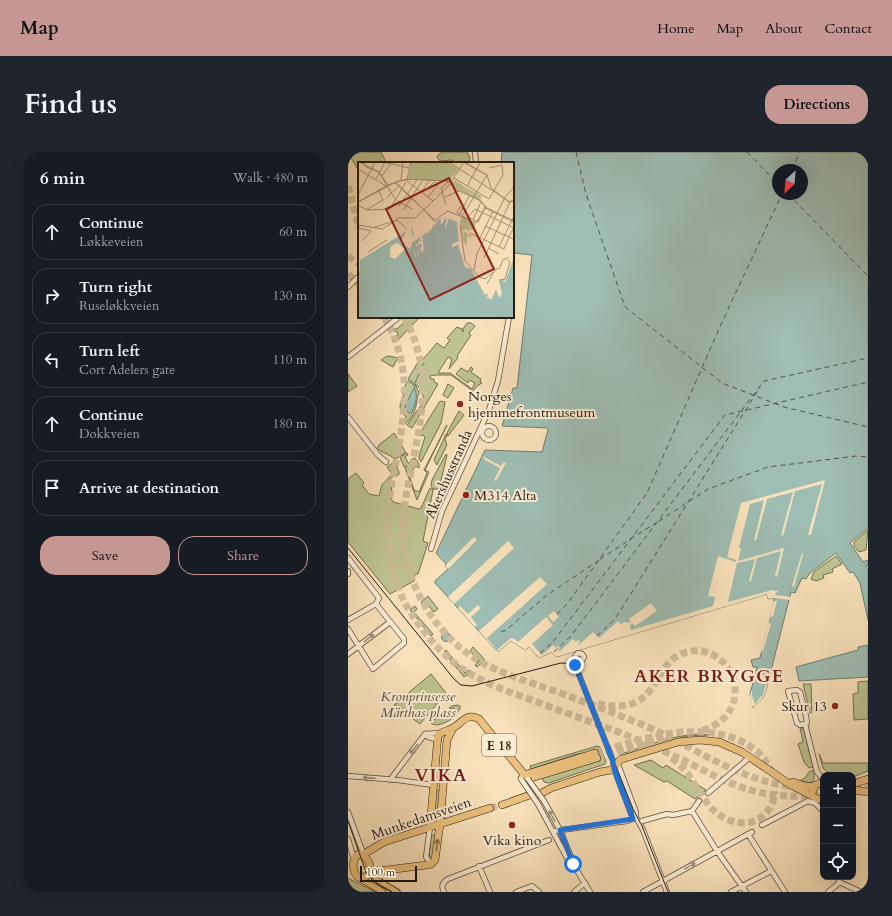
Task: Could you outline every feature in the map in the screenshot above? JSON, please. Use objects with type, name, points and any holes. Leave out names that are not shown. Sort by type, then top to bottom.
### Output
[{"type":"highway","name":"E 18","points":[[444,736],[466,718],[472,717],[525,778]]},
{"type":"highway","points":[[430,827],[437,743],[444,736]]},
{"type":"highway","points":[[370,872],[370,863],[362,854],[357,854],[350,860],[350,868],[353,875],[365,877],[370,872],[431,864],[436,858],[440,824],[444,736]]},
{"type":"highway","points":[[502,805],[530,795],[540,789],[550,788],[600,772],[604,768],[614,765],[622,759],[688,740],[719,742],[738,749],[791,785],[820,800]]},
{"type":"highway","points":[[525,778],[596,756]]},
{"type":"highway","points":[[770,770],[800,785],[815,786]]},
{"type":"highway","points":[[856,783],[868,779]]},
{"type":"highway","points":[[820,782],[815,786],[813,793],[820,800]]},
{"type":"highway","points":[[856,790],[868,792]]},
{"type":"highway","name":"Munkedamsveien","points":[[362,854],[378,844],[490,808]]},
{"type":"main road","points":[[370,872],[379,881],[397,892]]},
{"type":"main road","points":[[353,875],[383,892]]},
{"type":"street","points":[[475,152],[476,162]]},
{"type":"street","points":[[348,287],[358,277]]},
{"type":"street","points":[[348,357],[399,318]]},
{"type":"street","name":"Akershusstranda","points":[[488,426],[490,410],[498,381],[509,318]]},
{"type":"street","name":"Akershusstranda","points":[[431,549],[442,511],[490,410]]},
{"type":"street","points":[[348,417],[375,452],[386,462]]},
{"type":"street","points":[[348,558],[379,596],[376,604],[348,620]]},
{"type":"street","points":[[348,629],[373,669],[405,641],[376,604]]},
{"type":"street","points":[[348,654],[390,622]]},
{"type":"street","points":[[576,661],[576,667],[614,765],[620,770],[636,812],[635,818],[643,830],[667,892]]},
{"type":"street","points":[[805,724],[800,725],[797,723],[788,691],[797,690],[800,692],[806,716],[807,723],[805,724],[817,772],[815,786]]},
{"type":"street","points":[[390,780],[425,734],[428,737],[444,736]]},
{"type":"street","points":[[708,793],[750,757]]},
{"type":"street","points":[[817,772],[820,776]]},
{"type":"street","points":[[348,776],[433,785]]},
{"type":"street","points":[[525,778],[544,801],[560,830],[573,864],[590,892]]},
{"type":"street","points":[[525,778],[567,858],[573,864]]},
{"type":"street","points":[[642,821],[668,814],[674,816],[692,810],[699,801]]},
{"type":"street","points":[[762,825],[808,801],[812,801],[820,808]]},
{"type":"street","points":[[692,810],[717,851],[746,892]]},
{"type":"street","points":[[348,812],[362,850],[362,854]]},
{"type":"street","points":[[554,831],[627,821],[635,818]]},
{"type":"street","points":[[430,827],[426,857],[431,864]]},
{"type":"street","points":[[643,892],[750,833],[784,892]]},
{"type":"street","points":[[348,839],[350,860]]},
{"type":"street","points":[[444,892],[442,884],[448,879],[548,840]]},
{"type":"street","points":[[479,866],[490,892]]},
{"type":"street","points":[[731,892],[771,871]]},
{"type":"street","points":[[828,892],[836,886],[839,880]]},
{"type":"street","points":[[842,880],[861,892]]},
{"type":"street","points":[[574,892],[585,883]]},
{"type":"street","points":[[516,892],[532,886],[537,891]]},
{"type":"green space","points":[[354,152],[381,152],[386,162],[358,162],[358,169],[350,156]]},
{"type":"green space","points":[[442,152],[467,152],[470,158],[469,162],[456,162],[451,160],[440,161],[437,157]]},
{"type":"green space","points":[[409,318],[419,318],[399,339],[397,338],[397,332],[393,330],[391,331],[393,329],[397,329]]},
{"type":"green space","points":[[467,323],[471,323],[475,326],[469,333],[471,335],[457,356],[458,358],[449,369],[452,359],[448,357],[438,373],[450,373],[472,389],[475,383],[469,380],[468,383],[456,374],[461,368],[468,372],[471,367],[473,369],[471,372],[481,379],[480,382],[482,383],[473,391],[451,375],[430,376],[431,379],[434,379],[434,382],[438,384],[412,428],[407,425],[425,401],[419,387],[408,379],[417,364],[437,343],[444,348],[450,340],[447,338],[457,327],[462,329],[463,332],[463,329]]},
{"type":"green space","points":[[389,356],[398,358],[393,367],[381,360]]},
{"type":"green space","points":[[348,374],[357,386],[348,392]]},
{"type":"green space","points":[[408,381],[416,386],[419,393],[415,411],[405,424],[403,423],[406,417],[401,411],[400,406],[404,394],[401,392]]},
{"type":"green space","points":[[448,384],[454,388],[448,398],[443,395]]},
{"type":"green space","points":[[440,401],[445,402],[441,423],[421,462],[419,456],[425,437],[423,435],[421,436],[422,430]]},
{"type":"green space","points":[[459,411],[464,415],[448,436],[447,433]]},
{"type":"green space","points":[[447,425],[425,470],[429,472],[417,500],[405,468],[407,466],[404,467],[400,457],[407,453],[408,455],[405,457],[409,464],[413,462],[411,460],[415,458],[419,464],[419,468],[416,466],[409,474],[414,490],[419,492],[427,473],[424,470]]},
{"type":"green space","points":[[394,433],[406,453],[395,459],[377,448]]},
{"type":"green space","points":[[446,434],[447,436],[445,439],[447,445],[437,465],[434,460]]},
{"type":"green space","points":[[446,454],[439,489],[433,489],[431,486],[432,480]]},
{"type":"green space","points":[[394,462],[399,474],[397,476],[393,476],[389,481],[392,490],[389,494],[393,502],[419,509],[421,508],[430,488],[433,490],[423,541],[428,543],[418,574],[415,574],[414,581],[390,594],[348,542],[348,479],[356,473],[364,483],[362,485],[369,494],[379,496],[382,485],[392,474],[387,467]]},
{"type":"green space","points":[[868,530],[866,550],[859,552],[854,546],[854,542]]},
{"type":"green space","points":[[836,556],[842,564],[832,569],[833,572],[823,575],[824,578],[816,581],[811,579],[814,572]]},
{"type":"green space","points":[[428,596],[438,609],[434,612],[425,602],[423,604],[421,602]]},
{"type":"green space","points":[[415,606],[417,609],[414,612],[433,634],[431,636],[410,610]]},
{"type":"green space","points":[[473,647],[485,660],[477,667],[475,665],[479,661],[470,651]]},
{"type":"green space","points":[[446,650],[465,673],[469,670],[471,672],[464,677],[444,652]]},
{"type":"green space","name":"Kronprinsesse Märthas plass","points":[[431,674],[446,693],[420,724],[394,705]]},
{"type":"green space","points":[[868,681],[868,719],[854,720],[853,694],[858,693],[858,682]]},
{"type":"green space","points":[[803,684],[811,684],[812,712],[810,713]]},
{"type":"green space","points":[[457,705],[460,706],[460,709],[454,717],[451,713],[455,709],[449,708]]},
{"type":"green space","points":[[442,714],[445,716],[450,714],[453,718],[440,724],[432,724],[431,722]]},
{"type":"green space","points":[[800,728],[804,730],[813,767],[809,768],[804,762],[798,744],[803,742]]},
{"type":"green space","points":[[697,734],[710,735],[688,736],[622,756],[621,754],[668,739]]},
{"type":"green space","points":[[597,746],[600,747],[606,762],[605,764],[549,783],[544,782],[542,778],[595,751],[574,755],[531,769],[530,766]]},
{"type":"green space","points":[[819,754],[823,763],[868,763],[868,771],[856,776],[856,772],[827,772],[823,768]]},
{"type":"green space","points":[[651,760],[663,768],[666,765],[706,790],[695,799],[667,781],[664,782],[634,765]]},
{"type":"green space","points":[[814,770],[814,779],[811,783],[800,781],[806,777],[809,772]]},
{"type":"green space","points":[[435,790],[441,790],[438,815],[432,818]]},
{"type":"green space","points":[[431,835],[436,835],[433,857],[431,860],[429,859]]},
{"type":"green space","points":[[348,878],[375,892],[348,892]]},
{"type":"water","points":[[502,152],[868,152],[868,528],[850,543],[863,562],[868,560],[868,565],[866,566],[868,570],[868,620],[860,583],[853,572],[850,573],[836,553],[809,574],[806,579],[802,578],[795,593],[791,592],[766,690],[762,699],[753,708],[750,694],[757,667],[753,667],[751,660],[760,658],[774,603],[774,598],[768,599],[767,594],[556,657],[551,652],[539,658],[529,647],[525,650],[511,641],[497,651],[435,583],[435,581],[448,569],[445,566],[446,564],[436,553],[485,450],[542,452],[548,430],[547,428],[502,426],[513,388],[517,388],[532,255],[514,253],[514,162],[501,162]]},
{"type":"water","points":[[414,388],[416,400],[412,412],[409,413],[405,406]]},
{"type":"water","points":[[446,632],[451,637],[446,642],[441,637]]},
{"type":"water","points":[[868,645],[868,677],[799,681],[796,667],[858,650],[858,647]]},
{"type":"pier","points":[[482,456],[501,466],[504,462],[506,463],[496,481],[494,480],[500,468],[485,460]]},
{"type":"pier","points":[[825,480],[811,535],[808,535],[822,484],[795,491],[783,536],[781,535],[793,492],[767,499],[756,541],[754,540],[764,500],[750,504],[739,548],[741,549],[738,561],[784,548],[777,577],[775,576],[781,551],[757,558],[751,581],[749,581],[755,559],[737,563],[728,602],[772,590],[778,591],[775,595],[790,597],[790,600],[774,598],[768,599],[767,594],[556,657],[551,652],[539,658],[529,647],[525,650],[511,641],[497,651],[479,631],[540,577],[547,584],[487,638],[497,650],[511,638],[518,642],[546,617],[553,625],[532,644],[542,655],[553,645],[556,648],[558,646],[560,648],[558,650],[560,651],[573,639],[576,642],[578,640],[580,642],[578,644],[579,645],[593,632],[599,638],[618,621],[621,624],[631,621],[629,619],[651,603],[657,611],[635,626],[632,623],[630,625],[631,630],[713,606],[715,597],[708,596],[718,556],[736,562],[736,560],[727,557],[741,503]]},
{"type":"pier","points":[[474,537],[477,540],[448,569],[445,566]]},
{"type":"pier","points":[[508,541],[514,548],[454,604],[448,597]]},
{"type":"pier","points":[[802,553],[803,554],[794,587],[792,586]]},
{"type":"pier","points":[[774,601],[777,601],[773,617],[771,616],[769,622],[771,624],[763,651],[761,652]]},
{"type":"pier","points":[[478,605],[481,608],[471,617],[477,625],[475,627],[458,608],[460,606],[468,614]]},
{"type":"pier","points":[[554,611],[559,617],[553,622],[548,616]]},
{"type":"pier","points":[[768,677],[766,690],[762,699],[753,708],[750,698],[751,691],[755,704],[763,694]]},
{"type":"waterway","points":[[415,383],[424,363]]},
{"type":"ferry route","points":[[576,152],[586,194],[625,307],[722,383],[784,407],[868,427]]},
{"type":"ferry route","points":[[747,152],[772,178]]},
{"type":"ferry route","points":[[795,164],[799,152]]},
{"type":"ferry route","points":[[557,614],[567,604],[647,493],[723,320],[779,200]]},
{"type":"ferry route","points":[[794,200],[868,276]]},
{"type":"ferry route","points":[[554,652],[570,637],[764,381],[868,358]]},
{"type":"ferry route","points":[[540,653],[552,643],[725,415],[868,382]]},
{"type":"ferry route","points":[[597,636],[615,619],[760,387]]},
{"type":"ferry route","points":[[659,521],[708,489],[768,467],[856,456],[868,457]]},
{"type":"ferry route","points":[[630,539],[656,523]]},
{"type":"ferry route","points":[[600,559],[628,541]]},
{"type":"ferry route","points":[[501,631],[505,631],[547,595],[598,561]]},
{"type":"tunnel","points":[[348,186],[358,224]]},
{"type":"tunnel","points":[[348,256],[358,263]]},
{"type":"tunnel","points":[[348,274],[358,283]]},
{"type":"tunnel","points":[[385,318],[399,350],[404,383],[403,417],[388,512],[388,532],[391,559],[395,577],[405,603],[419,625],[445,655],[465,671],[491,685],[626,735],[734,785],[766,794],[782,796],[820,795]]},
{"type":"tunnel","points":[[404,318],[413,336],[419,355],[422,374],[422,393],[419,432],[404,507],[403,534],[406,559],[410,574],[431,616],[451,640],[484,664],[519,679],[636,722],[733,769],[753,777],[795,787]]},
{"type":"tunnel","points":[[598,704],[622,706],[636,702],[649,692],[672,659],[689,651],[709,653],[725,664],[731,672],[735,693],[732,707],[725,717],[720,722],[701,731]]},
{"type":"tunnel","points":[[595,753],[646,738],[681,732],[716,734],[734,738],[747,744],[758,752],[770,768],[773,775]]},
{"type":"tunnel","points":[[597,758],[672,738]]},
{"type":"tunnel","points":[[672,758],[688,774],[713,810],[728,820],[745,823],[762,817],[770,807],[775,791]]},
{"type":"tunnel","points":[[856,785],[868,784]]},
{"type":"tunnel","points":[[809,788],[820,787]]},
{"type":"tunnel","points":[[490,808],[502,805]]},
{"type":"tram line","points":[[348,548],[454,679],[461,685],[472,686],[561,663],[568,664],[577,670],[668,892]]},
{"type":"tram line","points":[[348,821],[366,872],[373,881],[392,892]]},
{"type":"place","name":"Norges hjemmefrontmuseum","points":[[460,404]]},
{"type":"place","name":"M314 Alta","points":[[466,495]]},
{"type":"place","name":"Skur 13","points":[[835,706]]},
{"type":"place","name":"Vika kino","points":[[512,825]]},
{"type":"district","name":"AKER BRYGGE","points":[[709,676]]},
{"type":"district","name":"VIKA","points":[[441,775]]},
{"type":"route","points":[[573,864],[560,830],[633,819],[614,769],[613,761],[575,665]]}]
